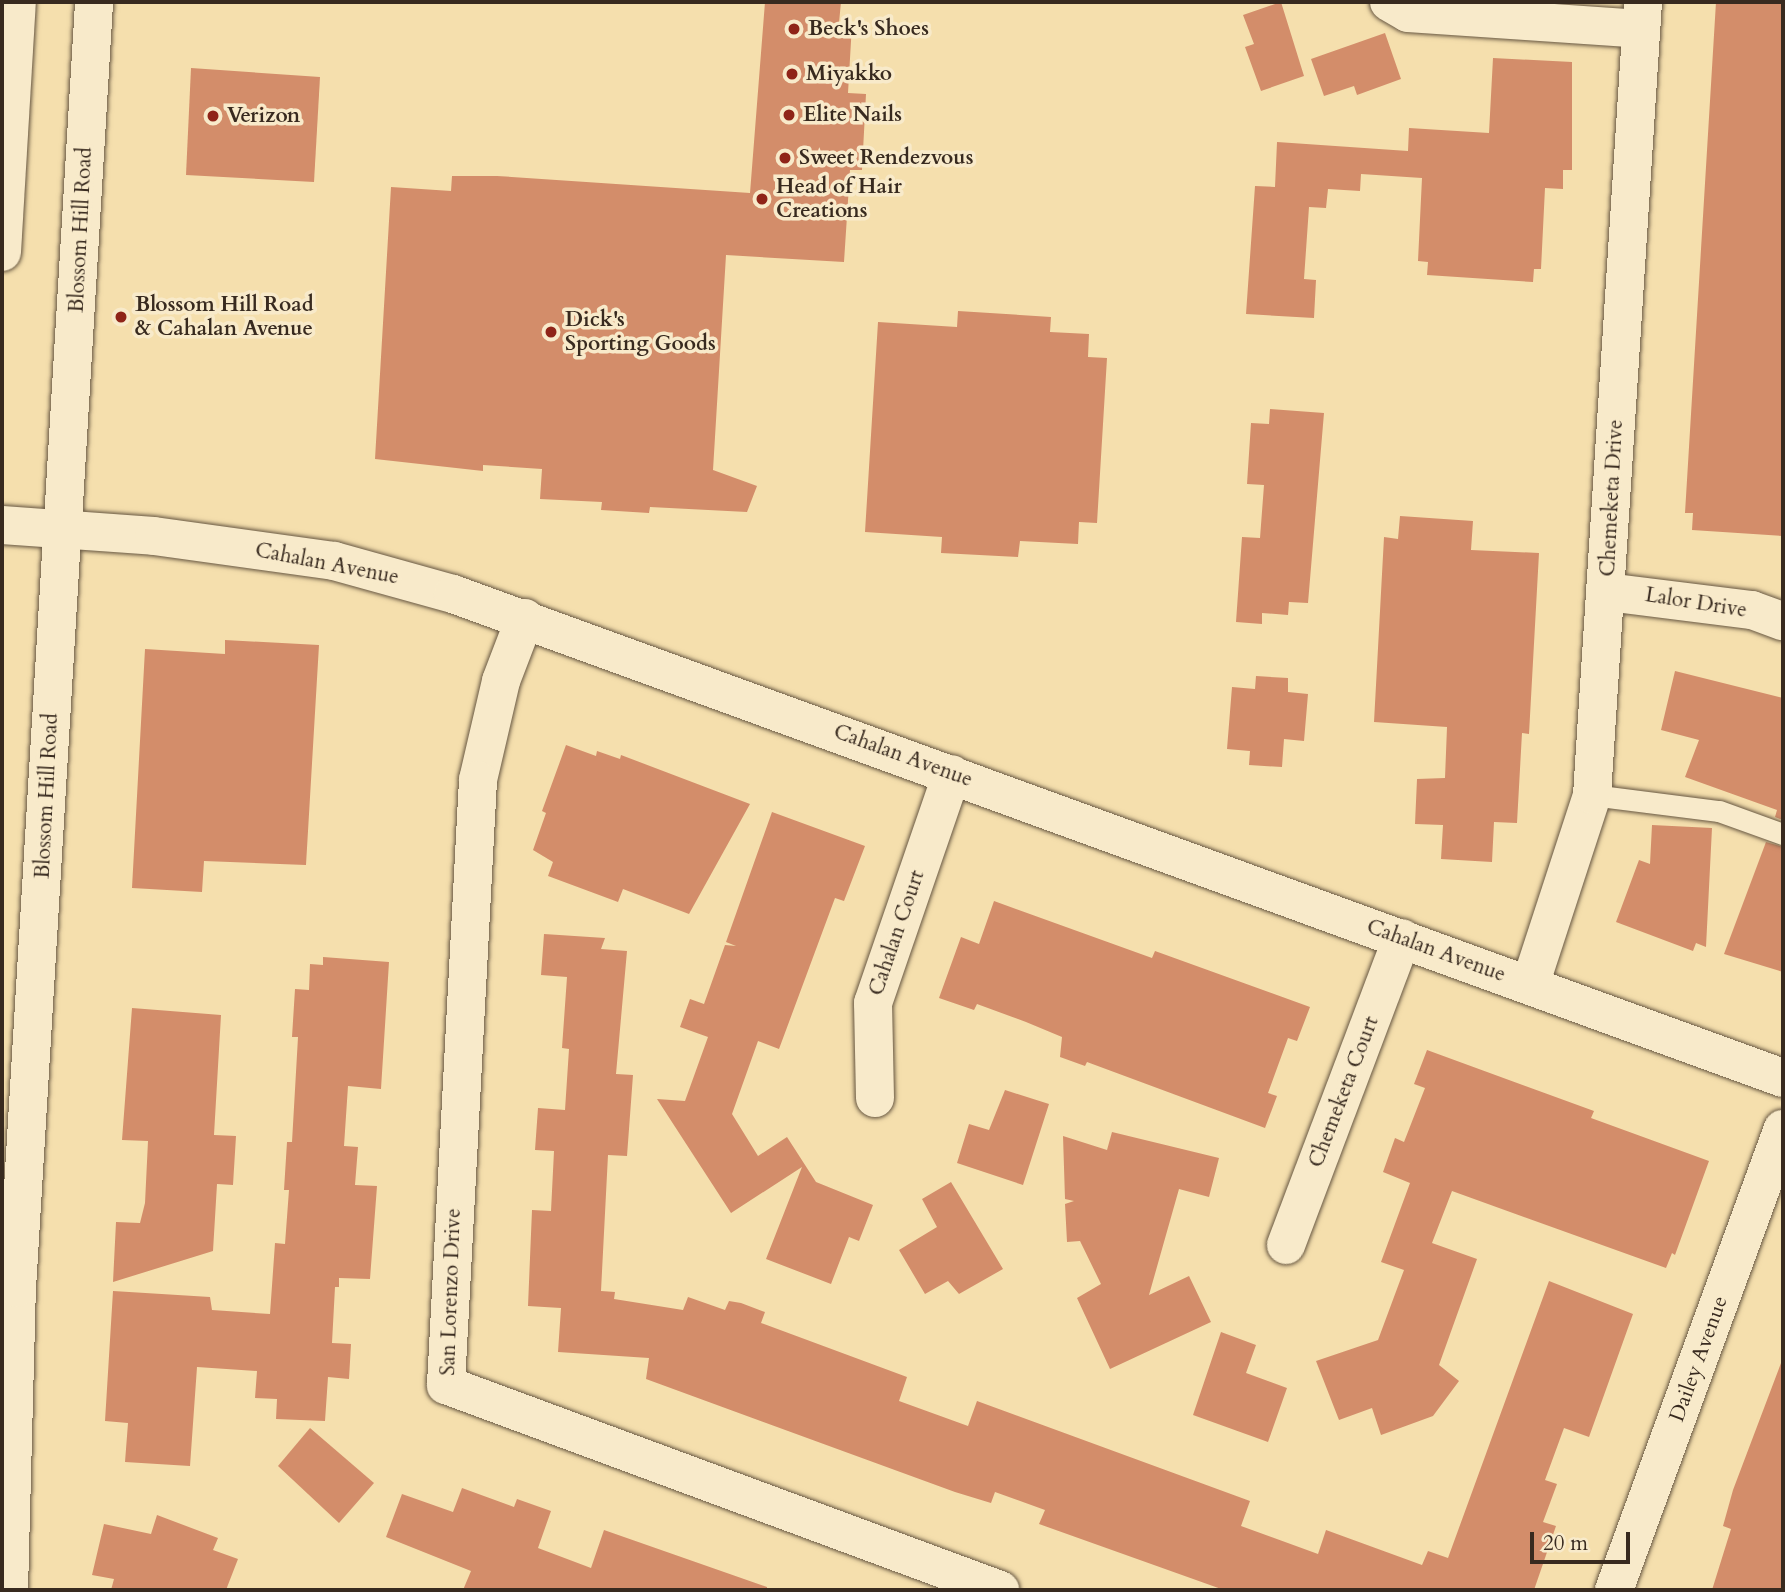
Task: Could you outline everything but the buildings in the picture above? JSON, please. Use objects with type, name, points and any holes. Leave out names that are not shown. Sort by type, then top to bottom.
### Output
[{"type":"street","points":[[2,252],[17,2]]},
{"type":"street","name":"Blossom Hill Road","points":[[9,1590],[11,1399],[94,2]]},
{"type":"street","points":[[1389,2],[1408,13],[1642,15]]},
{"type":"street","name":"Chemeketa Drive","points":[[1530,985],[1592,795],[1642,15]]},
{"type":"street","name":"Cahalan Avenue","points":[[2,526],[154,536],[334,561],[525,618],[1783,1078]]},
{"type":"street","name":"Lalor Drive","points":[[1607,592],[1740,608],[1783,621]]},
{"type":"street","name":"San Lorenzo Drive","points":[[525,618],[501,681],[478,780],[446,1385],[1000,1590]]},
{"type":"street","name":"Cahalan Court","points":[[875,1098],[873,1003],[952,774]]},
{"type":"street","name":"Chemeketa Court","points":[[1286,1245],[1402,938]]},
{"type":"street","name":"Dailey Avenue","points":[[1614,1590],[1783,1129]]},
{"type":"lane","points":[[1592,795],[1719,811],[1783,834]]},
{"type":"place","name":"Beck's Shoes","points":[[794,29]]},
{"type":"place","name":"Miyakko","points":[[792,74]]},
{"type":"place","name":"Elite Nails","points":[[789,115]]},
{"type":"place","name":"Verizon","points":[[213,116]]},
{"type":"place","name":"Sweet Rendezvous","points":[[785,158]]},
{"type":"place","name":"Head of Hair Creations","points":[[762,199]]},
{"type":"place","name":"Blossom Hill Road & Cahalan Avenue","points":[[121,317]]},
{"type":"place","name":"Dick's Sporting Goods","points":[[551,332]]}]
